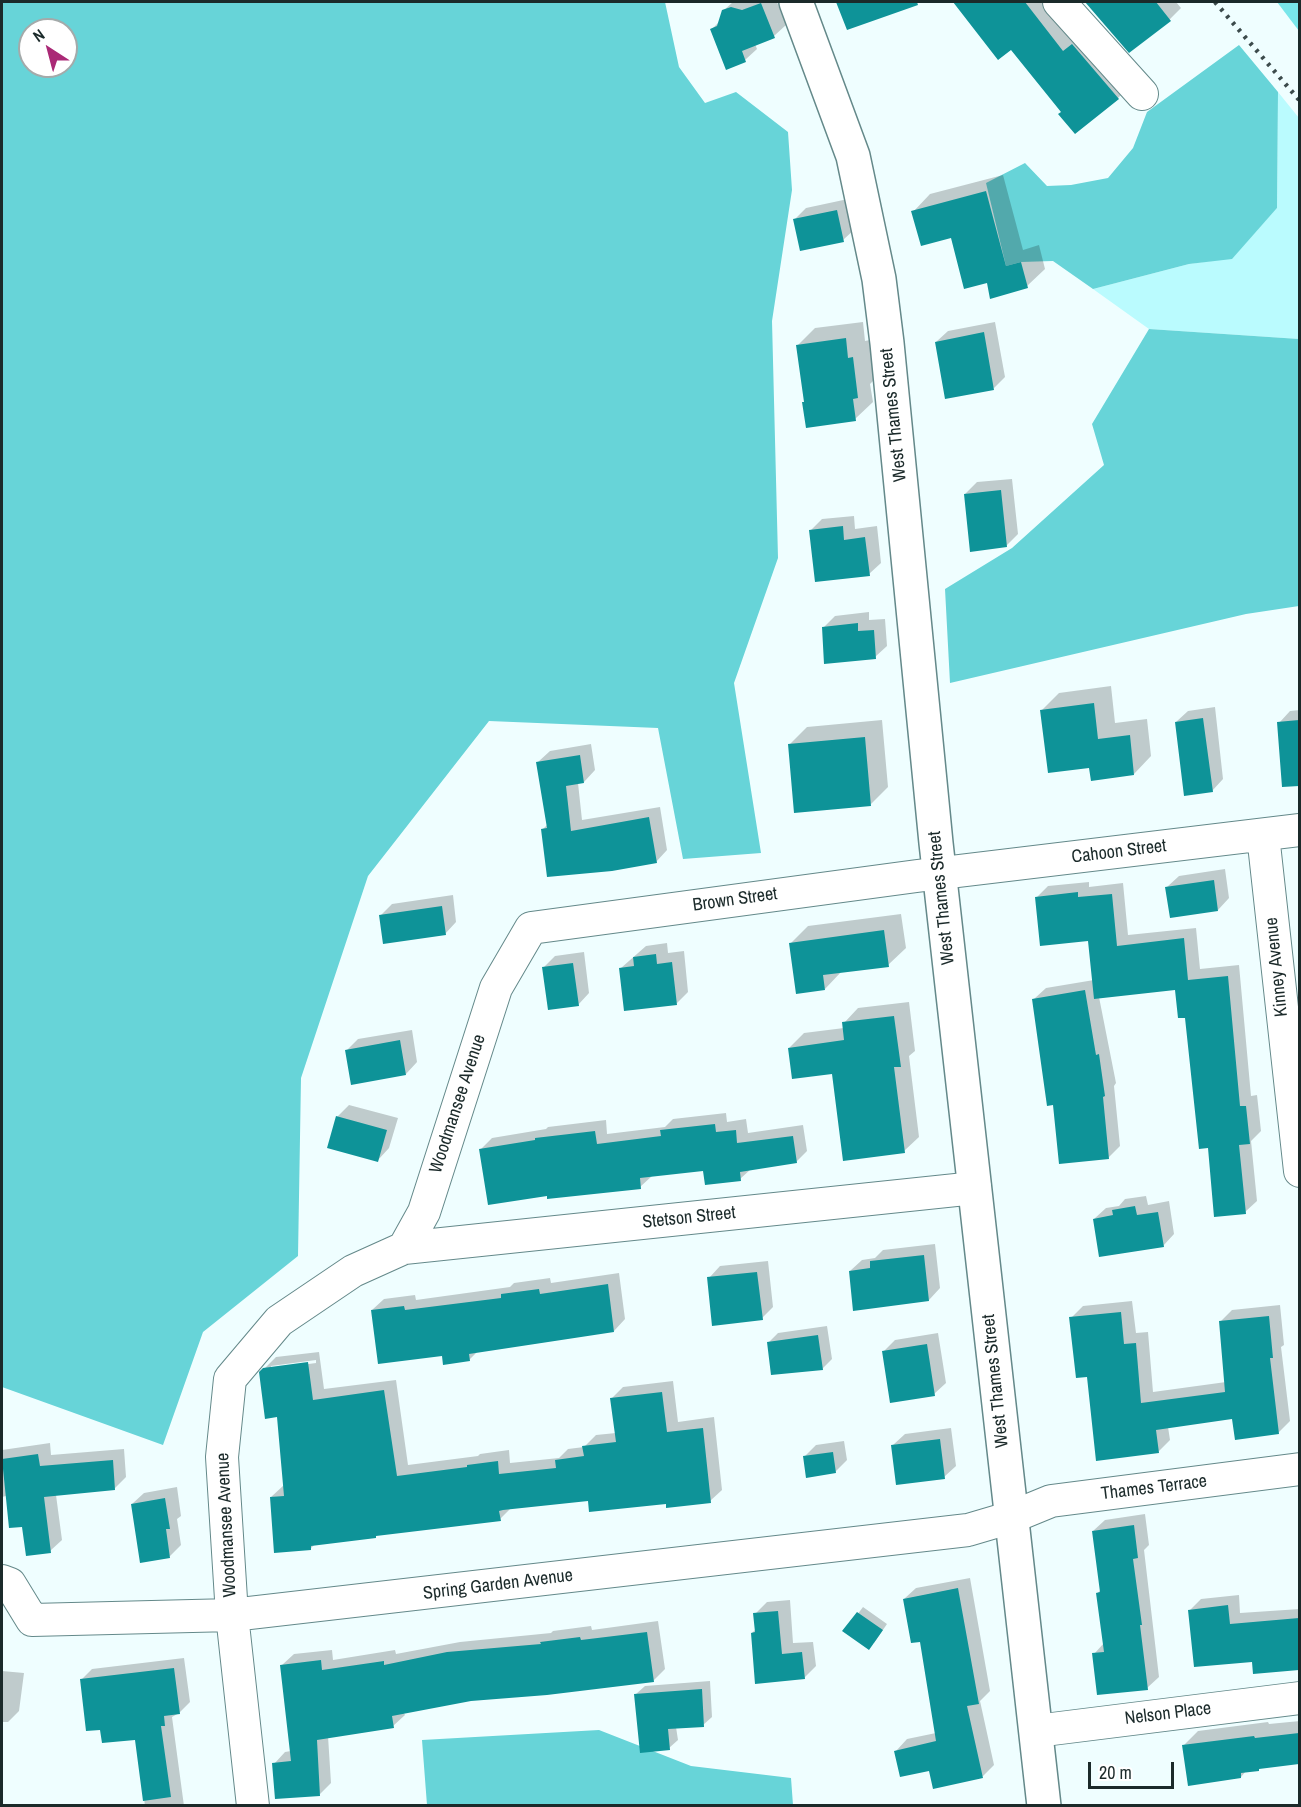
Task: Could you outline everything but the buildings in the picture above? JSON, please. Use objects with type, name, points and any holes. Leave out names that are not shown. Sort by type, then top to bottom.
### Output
[{"type":"main road","name":"West Thames Street","points":[[796,2],[853,156],[879,279],[939,873],[1044,1806]]},
{"type":"street","points":[[1059,2],[1142,94]]},
{"type":"street","name":"Cahoon Street","points":[[939,873],[1299,830]]},
{"type":"street","name":"Kinney Avenue","points":[[1263,835],[1299,1171]]},
{"type":"street","name":"Brown Street","points":[[531,928],[939,873]]},
{"type":"street","name":"Woodmansee Avenue","points":[[253,1806],[232,1615],[222,1456],[231,1379],[279,1321],[353,1270],[404,1248],[424,1212],[496,988],[531,928]]},
{"type":"street","name":"Stetson Street","points":[[404,1248],[975,1188]]},
{"type":"street","name":"Thames Terrace","points":[[1012,1517],[1051,1501],[1299,1469]]},
{"type":"street","name":"Spring Garden Avenue","points":[[2,1581],[10,1584],[32,1620],[232,1615],[968,1530],[1012,1517]]},
{"type":"street","name":"Nelson Place","points":[[1036,1731],[1299,1698]]},
{"type":"shaded area","points":[[2,2],[665,2],[679,67],[705,103],[736,92],[788,132],[792,190],[772,321],[778,558],[734,683],[761,853],[683,859],[658,728],[489,721],[368,876],[301,1078],[298,1256],[203,1332],[163,1445],[2,1387]]},
{"type":"shaded area","points":[[1277,2],[1299,2],[1299,31]]},
{"type":"shaded area","points":[[1239,45],[1278,92],[1277,208],[1232,259],[1189,264],[1093,289],[1053,261],[1021,262],[1006,266],[986,183],[1025,163],[1047,186],[1071,185],[1108,178],[1133,148],[1147,112]]},
{"type":"shaded area","points":[[1278,92],[1299,118],[1299,339],[1149,329],[1093,289],[1189,264],[1232,258],[1277,208]]},
{"type":"shaded area","points":[[1149,329],[1299,339],[1299,606],[1246,614],[950,683],[945,589],[1012,548],[1104,465],[1092,424]]},
{"type":"shaded area","points":[[599,1730],[691,1766],[791,1778],[793,1805],[427,1805],[422,1740]]},
{"type":"railway","points":[[1215,2],[1300,101]]}]
